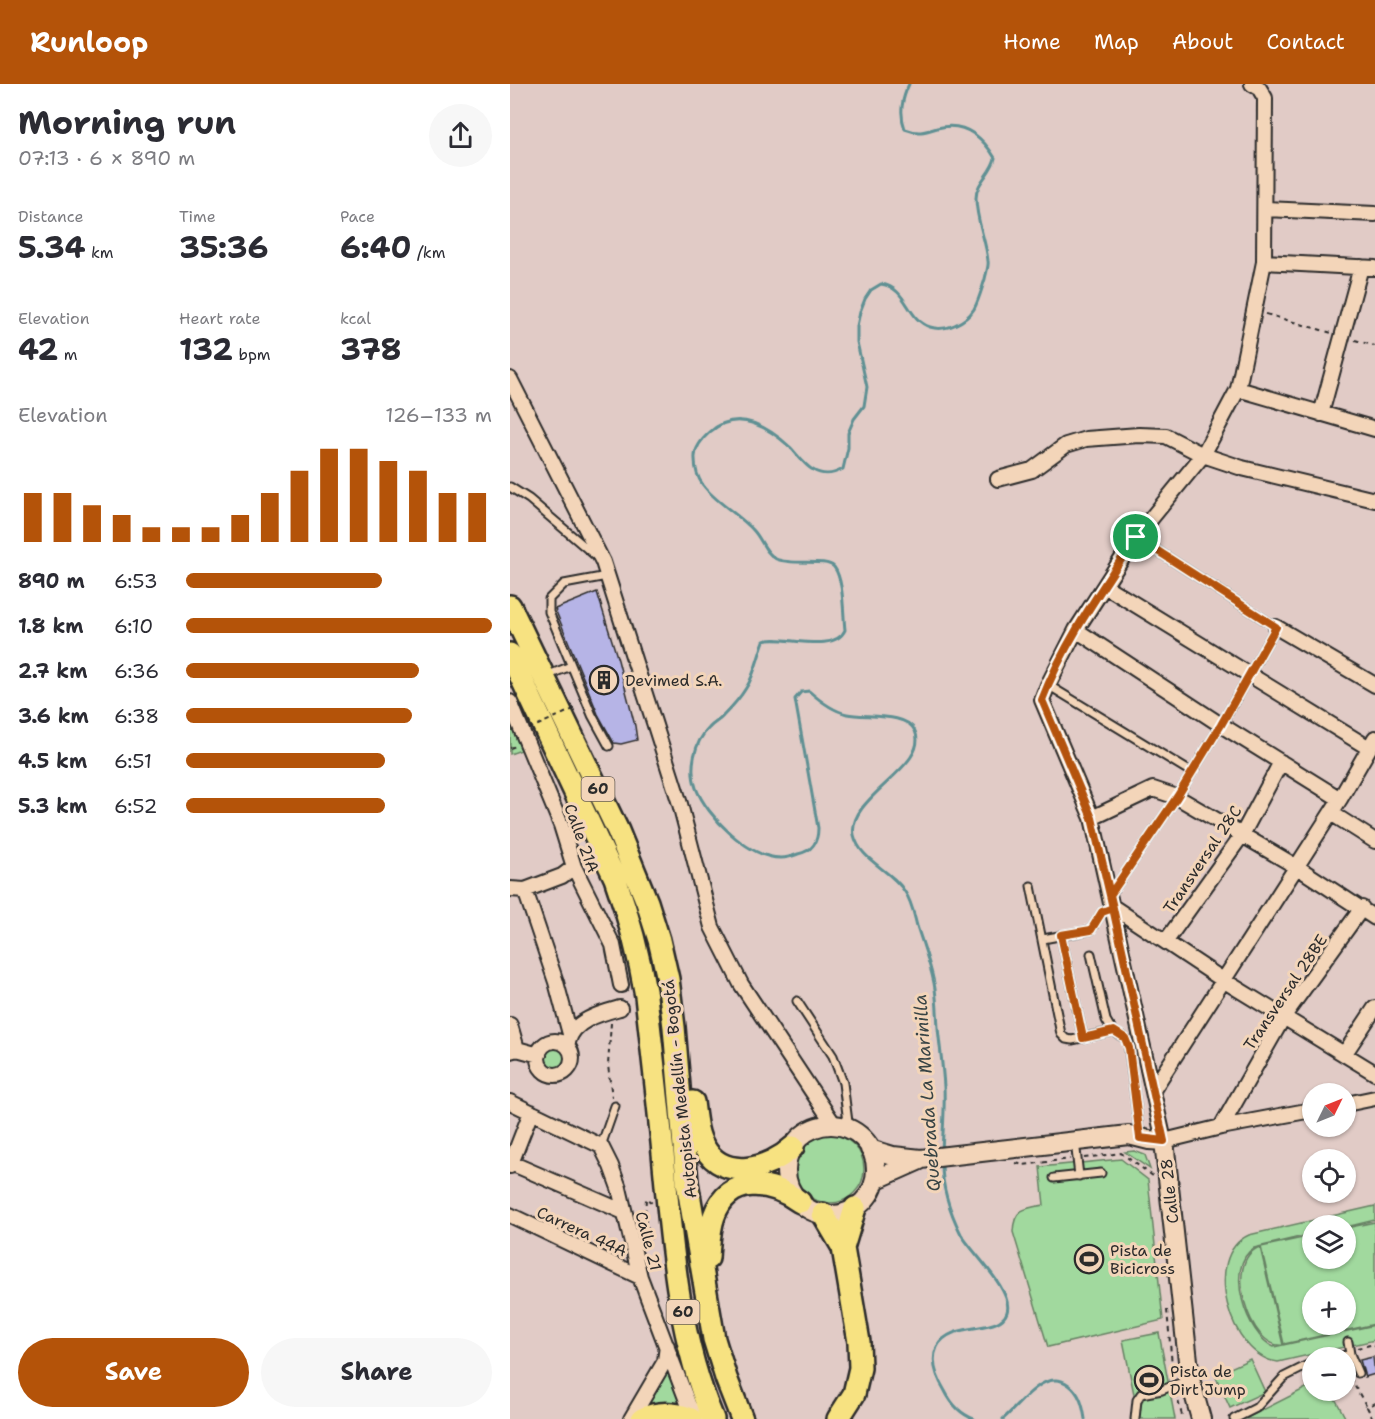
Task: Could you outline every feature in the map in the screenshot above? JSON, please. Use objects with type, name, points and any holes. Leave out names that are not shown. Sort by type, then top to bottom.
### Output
[{"type":"highway","name":"Autopista Medellín - Bogotá","points":[[510,606],[618,831],[647,902],[668,979],[687,1182],[714,1339],[742,1419]]},
{"type":"highway","name":"Autopista Medellín - Bogotá","points":[[510,656],[615,878],[628,913],[639,954],[646,996],[673,1262],[690,1346],[703,1397],[712,1419]]},
{"type":"highway","points":[[674,1028],[688,1077],[700,1138],[711,1156],[728,1167],[756,1168],[781,1158],[793,1147]]},
{"type":"highway","points":[[705,1282],[714,1216],[717,1208],[728,1195],[742,1187],[755,1184],[765,1185],[788,1194],[800,1202]]},
{"type":"highway","points":[[843,1248],[855,1208]]},
{"type":"highway","points":[[823,1214],[843,1248],[859,1342],[860,1368],[854,1394],[838,1419]]},
{"type":"highway","points":[[642,1419],[655,1414],[668,1413],[691,1419]]},
{"type":"main road","points":[[822,1126],[842,1128],[861,1138],[870,1149],[874,1159],[875,1180],[871,1191],[855,1208],[834,1215],[823,1214],[811,1210],[792,1192],[788,1181],[788,1158],[800,1137],[811,1130],[822,1126]]},
{"type":"main road","points":[[870,1149],[893,1156],[927,1158],[1129,1135],[1164,1141]]},
{"type":"main road","name":"Calle 28","points":[[1164,1141],[1190,1379],[1201,1419]]},
{"type":"main road","points":[[875,1180],[927,1158]]},
{"type":"street","points":[[1252,84],[1259,88],[1265,98],[1264,262],[1238,389],[1203,455],[1136,537],[1076,630],[1042,700],[1092,818],[1164,1141],[1221,1127],[1302,1112]]},
{"type":"street","points":[[1266,209],[1375,214]]},
{"type":"street","points":[[1264,262],[1368,267],[1342,336],[1321,414]]},
{"type":"street","points":[[510,379],[603,562],[680,804],[712,927],[741,984],[842,1128]]},
{"type":"street","points":[[1238,389],[1375,429]]},
{"type":"street","points":[[998,479],[1032,470],[1066,445],[1086,439],[1140,435],[1166,436],[1203,455],[1242,468],[1375,501]]},
{"type":"street","points":[[1105,586],[1249,673],[1372,743],[1340,799],[1153,1090]]},
{"type":"street","points":[[1276,627],[1375,685]]},
{"type":"street","points":[[1076,630],[1221,725],[1340,799]]},
{"type":"street","name":"Calle 21A","points":[[510,702],[561,825],[574,867],[613,945],[621,985]]},
{"type":"street","name":"Transversal 28C","points":[[1166,941],[1242,835],[1281,762]]},
{"type":"street","points":[[1092,818],[1153,789],[1177,797],[1297,867],[1375,918]]},
{"type":"street","points":[[1331,813],[1375,841]]},
{"type":"street","points":[[510,889],[525,890],[562,876],[574,867]]},
{"type":"street","points":[[525,890],[556,982],[569,1040],[572,1056],[569,1067],[560,1074],[555,1075],[544,1070],[538,1055],[540,1050],[548,1043],[569,1040]]},
{"type":"street","points":[[1112,901],[1223,980],[1375,1073]]},
{"type":"street","name":"Transversal 28BE","points":[[1221,1127],[1284,1016],[1362,908]]},
{"type":"street","points":[[569,1040],[577,1026],[600,1013],[620,1008]]},
{"type":"street","points":[[1345,1053],[1375,1008]]},
{"type":"street","points":[[510,1025],[514,1050],[538,1055]]},
{"type":"street","points":[[1356,1101],[1371,1097]]},
{"type":"street","points":[[510,1102],[601,1146]]},
{"type":"street","points":[[531,1112],[511,1164],[624,1212]]},
{"type":"street","name":"Calle 21","points":[[601,1146],[611,1166],[640,1276],[689,1406],[700,1419]]},
{"type":"street","name":"Carrera 44A","points":[[510,1215],[640,1276]]},
{"type":"street","points":[[631,1419],[665,1361],[667,1344]]},
{"type":"lane","points":[[510,487],[529,499],[603,562]]},
{"type":"lane","points":[[1043,939],[1091,930],[1112,901],[1221,725],[1276,627],[1136,537]]},
{"type":"lane","points":[[607,576],[564,584],[549,599],[549,612],[592,715],[609,746]]},
{"type":"lane","points":[[544,677],[572,666]]},
{"type":"lane","points":[[1048,685],[1191,772]]},
{"type":"lane","points":[[1031,886],[1061,1034],[1066,1039],[1072,1040],[1114,1031]]},
{"type":"lane","points":[[1061,935],[1083,1038]]},
{"type":"lane","points":[[1091,954],[1106,1020],[1114,1031],[1128,1042],[1140,1138]]},
{"type":"lane","points":[[797,1001],[833,1056],[843,1083],[842,1128]]},
{"type":"lane","points":[[601,1146],[615,1106]]},
{"type":"lane","points":[[1075,1141],[1079,1176]]},
{"type":"lane","points":[[1054,1178],[1101,1173]]},
{"type":"lane","points":[[1348,1342],[1350,1347]]},
{"type":"lane","points":[[1356,1366],[1358,1373]]},
{"type":"lane","points":[[1234,1419],[1256,1408],[1284,1377],[1302,1368]]},
{"type":"lane","points":[[1135,1419],[1137,1400],[1141,1394],[1162,1390],[1190,1379]]},
{"type":"path","points":[[1254,310],[1375,346]]},
{"type":"path","points":[[529,729],[576,708]]},
{"type":"path","points":[[615,1106],[608,1072],[608,1054],[611,1019],[620,1008]]},
{"type":"path","points":[[642,1243],[651,1241],[645,1218],[646,1198],[652,1203],[658,1203]]},
{"type":"path","points":[[1356,1350],[1374,1344],[1375,1347]]},
{"type":"path","points":[[1356,1388],[1372,1419]]},
{"type":"path","points":[[1367,1407],[1375,1402]]},
{"type":"green space","points":[[510,723],[521,750],[510,754]]},
{"type":"green space","points":[[555,1046],[563,1049],[566,1057],[563,1065],[555,1068],[547,1065],[544,1057],[547,1049]]},
{"type":"green space","points":[[830,1135],[843,1138],[854,1145],[861,1156],[864,1169],[861,1182],[854,1193],[843,1200],[830,1203],[817,1200],[806,1193],[799,1182],[796,1169],[799,1156],[806,1145],[817,1138]]},
{"type":"green space","points":[[1134,1151],[1145,1155],[1150,1169],[1125,1152]]},
{"type":"green space","name":"Pista de Bicicross","points":[[1121,1159],[1148,1180],[1163,1320],[1048,1347],[1013,1232],[1015,1218],[1021,1211],[1044,1205],[1040,1167]]},
{"type":"green space","points":[[1375,1206],[1375,1220],[1356,1225],[1356,1215],[1336,1215]]},
{"type":"green space","points":[[1375,1222],[1375,1324],[1356,1328],[1356,1281],[1302,1281],[1302,1335],[1325,1335],[1284,1344],[1261,1247],[1302,1238],[1302,1269],[1356,1269],[1356,1226]]},
{"type":"green space","points":[[1302,1223],[1302,1236],[1254,1248],[1245,1257],[1241,1269],[1242,1300],[1247,1315],[1264,1340],[1274,1347],[1329,1335],[1356,1335],[1356,1329],[1375,1325],[1375,1340],[1344,1347],[1302,1347],[1302,1357],[1278,1362],[1261,1356],[1246,1343],[1235,1325],[1224,1283],[1227,1263],[1234,1246],[1249,1235]]},
{"type":"green space","points":[[1260,1247],[1283,1345],[1271,1343],[1260,1334],[1251,1320],[1245,1303],[1242,1285],[1243,1268],[1249,1255]]},
{"type":"green space","name":"Pista de Dirt Jump","points":[[1159,1333],[1175,1419],[1139,1419],[1123,1340]]},
{"type":"green space","points":[[1250,1359],[1265,1392],[1230,1408],[1215,1375]]},
{"type":"green space","points":[[670,1369],[684,1405],[643,1407]]},
{"type":"green space","points":[[1302,1390],[1302,1401],[1336,1401],[1346,1419],[1245,1419]]},
{"type":"building","name":"Devimed S.A.","points":[[597,592],[635,726],[637,740],[621,744],[614,743],[598,714],[555,609]]},
{"type":"building","points":[[1373,1357],[1375,1374],[1365,1377],[1360,1360]]},
{"type":"waterway","name":"Quebrada La Marinilla","points":[[909,84],[902,106],[905,129],[917,132],[946,126],[963,129],[978,137],[995,158],[979,187],[976,198],[988,261],[985,279],[970,314],[961,322],[943,328],[930,327],[922,323],[897,291],[890,287],[881,284],[871,290],[865,299],[857,326],[857,342],[867,387],[864,406],[854,419],[848,433],[848,448],[843,469],[828,474],[817,472],[772,432],[741,421],[731,421],[720,425],[699,444],[695,462],[701,482],[714,497],[754,531],[772,556],[783,561],[824,563],[834,567],[840,580],[845,630],[839,637],[819,643],[764,641],[752,677],[744,692],[709,728],[696,748],[693,773],[701,799],[730,834],[755,851],[768,856],[787,857],[803,853],[811,848],[816,842],[818,833],[795,699],[801,692],[809,691],[842,713],[895,718],[911,725],[915,731],[917,744],[911,757],[862,808],[855,821],[854,835],[857,844],[869,859],[892,877],[907,896],[931,968],[936,994],[944,1087],[942,1151]]},
{"type":"waterway","name":"Quebrada La Marinilla","points":[[942,1164],[945,1191],[957,1226],[966,1242],[998,1283],[1007,1303],[1007,1312],[1003,1319],[985,1326],[952,1333],[943,1339],[935,1353],[935,1370],[947,1395],[960,1411],[974,1419]]},
{"type":"waterway","name":"Quebrada La Marinilla","points":[[1003,1419],[1033,1390],[1051,1380],[1060,1380],[1073,1388],[1080,1400],[1085,1419]]},
{"type":"place","name":"Devimed S.A.","points":[[604,680]]},
{"type":"place","name":"Pista de Bicicross","points":[[1089,1259]]},
{"type":"place","name":"Pista de Dirt Jump","points":[[1149,1380]]},
{"type":"route","points":[[1136,537],[1076,630],[1042,700],[1092,818],[1113,908],[1164,1141],[1140,1138],[1129,1048],[1125,1038],[1114,1031],[1083,1038],[1061,935],[1091,930],[1102,912],[1113,908],[1110,895],[1177,797],[1276,627],[1136,537]]}]
